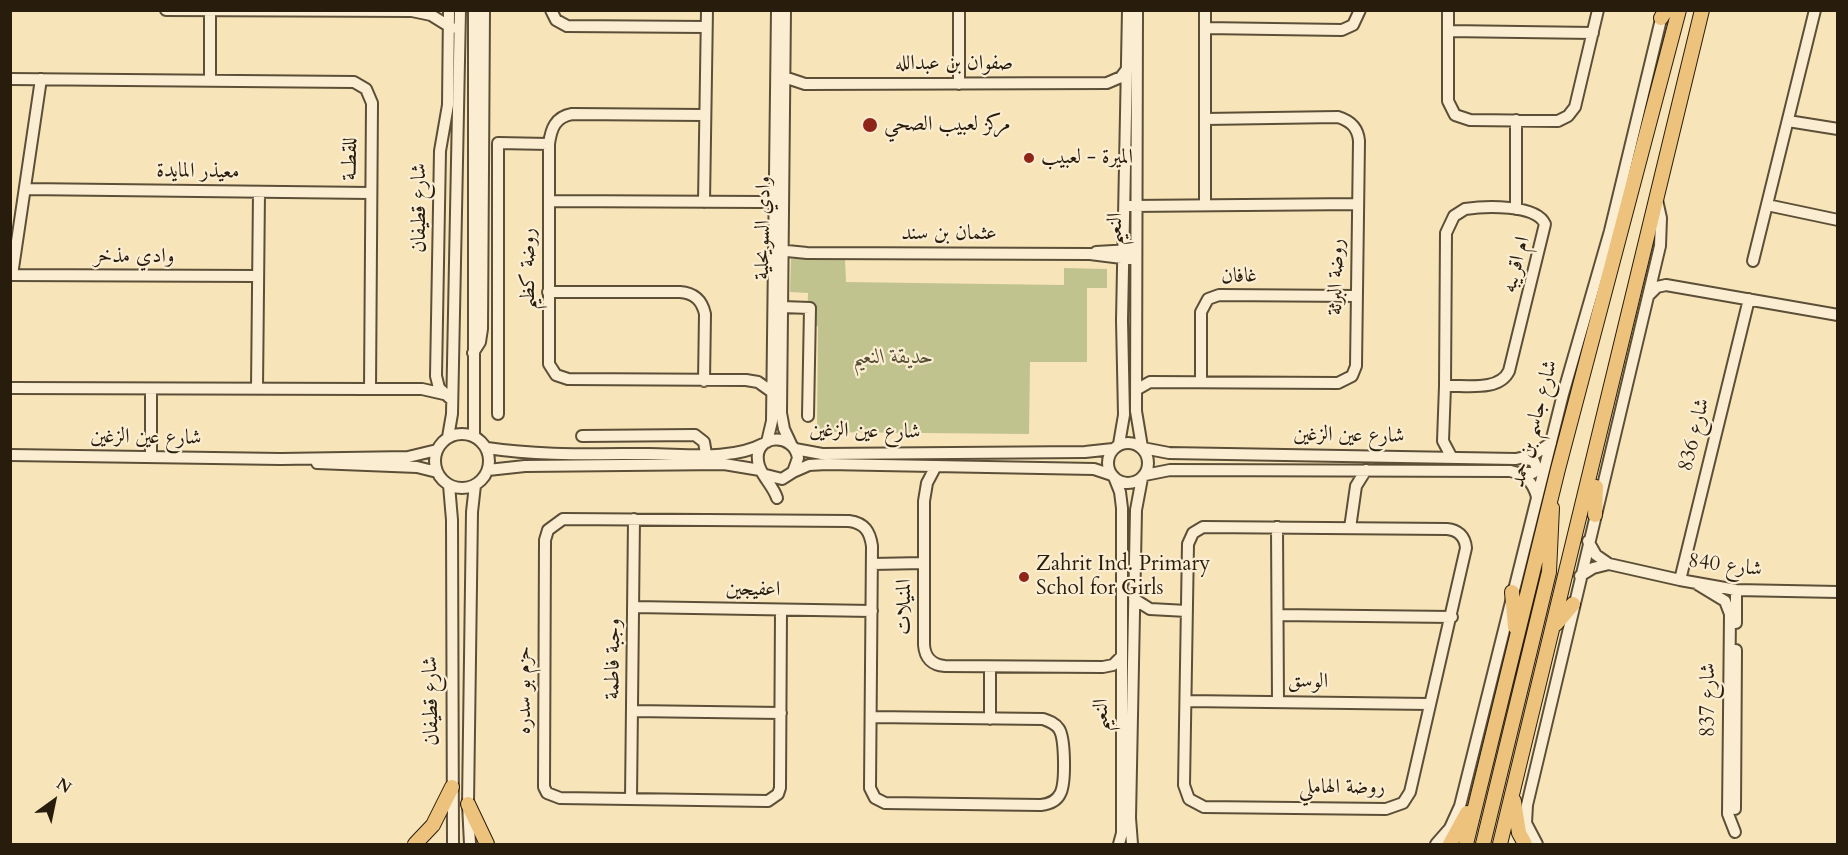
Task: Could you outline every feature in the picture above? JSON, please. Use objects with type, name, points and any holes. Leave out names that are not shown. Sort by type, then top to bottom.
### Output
[{"type":"main road","name":"شارع جاسم بن حمد","points":[[1466,844],[1551,497],[1679,10]]},
{"type":"main road","points":[[1500,844],[1597,452],[1702,10]]},
{"type":"main road","points":[[1595,515],[1594,496],[1599,469],[1597,452]]},
{"type":"main road","points":[[1484,844],[1549,572],[1554,522],[1551,497]]},
{"type":"main road","points":[[1512,592],[1516,635]]},
{"type":"main road","points":[[1554,626],[1573,604]]},
{"type":"main road","points":[[1441,844],[1461,828],[1481,784]]},
{"type":"main road","points":[[414,844],[433,825],[452,788]]},
{"type":"main road","points":[[1512,796],[1519,833],[1532,844]]},
{"type":"main road","points":[[468,804],[487,844]]},
{"type":"street","points":[[165,10],[415,11],[431,15],[460,34]]},
{"type":"street","name":"شارع قطيفان","points":[[436,382],[440,151],[448,105],[449,10]]},
{"type":"street","name":"شارع قطيفان","points":[[448,437],[452,418],[448,397],[454,294],[460,10]]},
{"type":"street","points":[[474,10],[474,436]]},
{"type":"street","points":[[473,353],[480,342],[482,329],[483,10]]},
{"type":"street","points":[[551,10],[556,20],[567,26],[706,27]]},
{"type":"street","points":[[704,202],[707,10]]},
{"type":"street","name":"وادي السويحلية","points":[[765,443],[772,421],[772,366],[778,253],[780,76],[777,10]]},
{"type":"street","name":"وادي السويحلية","points":[[780,76],[785,10]]},
{"type":"street","points":[[954,10],[956,84]]},
{"type":"street","points":[[956,84],[959,10]]},
{"type":"street","name":"النعيم","points":[[1128,10],[1127,69],[1131,203]]},
{"type":"street","name":"النعيم","points":[[1137,10],[1130,254],[1136,419],[1142,448]]},
{"type":"street","points":[[1205,10],[1205,204]]},
{"type":"street","points":[[1205,28],[1342,30],[1353,25],[1360,10]]},
{"type":"street","points":[[1448,10],[1448,101],[1452,111],[1464,120],[1558,120],[1572,112],[1599,10]]},
{"type":"street","points":[[1754,261],[1815,10]]},
{"type":"street","points":[[210,11],[210,80]]},
{"type":"street","name":"شارع جاسم بن حمد","points":[[1441,844],[1460,806],[1512,592],[1610,231],[1664,13]]},
{"type":"street","points":[[1448,32],[1593,33]]},
{"type":"street","name":"صفوان بن عبدالله","points":[[780,76],[805,84],[1107,84],[1121,77],[1127,69]]},
{"type":"street","name":"للقطــة","points":[[10,79],[210,80],[359,84],[369,93],[372,103],[370,389]]},
{"type":"street","points":[[11,275],[26,189],[41,79]]},
{"type":"street","name":"روضة كظيم","points":[[704,115],[567,115],[554,124],[549,144],[549,364],[551,370],[561,378],[746,380],[758,382],[772,392]]},
{"type":"street","name":"روضة البرثة","points":[[1136,390],[1150,382],[1338,383],[1348,380],[1356,366],[1358,134],[1351,123],[1345,119],[1204,119]]},
{"type":"street","points":[[1515,209],[1516,120]]},
{"type":"street","points":[[1788,121],[1838,129]]},
{"type":"street","points":[[443,134],[457,159]]},
{"type":"street","points":[[498,414],[498,143],[549,144]]},
{"type":"street","name":"معيذر المايدة","points":[[26,189],[370,193]]},
{"type":"street","points":[[257,388],[259,192]]},
{"type":"street","points":[[1532,844],[1526,824],[1527,805],[1661,237],[1658,200]]},
{"type":"street","points":[[549,201],[779,203]]},
{"type":"street","points":[[1131,203],[1358,204]]},
{"type":"street","points":[[1767,205],[1838,220]]},
{"type":"street","name":"ام اقريبه","points":[[1434,457],[1443,441],[1447,227],[1454,216],[1465,209],[1515,209],[1539,214],[1546,230],[1509,371],[1502,380],[1492,385],[1445,386]]},
{"type":"street","name":"وادي السويحلية","points":[[778,253],[782,307],[782,413],[784,429],[793,446]]},
{"type":"street","name":"عثمان بن سند","points":[[778,253],[1130,254]]},
{"type":"street","name":"النعيم","points":[[1116,446],[1124,415],[1122,320],[1130,254]]},
{"type":"street","points":[[1654,268],[1666,285]]},
{"type":"street","name":"وادي مذخر","points":[[11,275],[258,276]]},
{"type":"street","points":[[1648,297],[1657,287],[1666,285],[1838,315]]},
{"type":"street","points":[[548,292],[680,292],[693,295],[702,304],[705,314],[704,381]]},
{"type":"street","points":[[436,361],[445,345],[447,309],[454,294]]},
{"type":"street","name":"غافان","points":[[1201,381],[1201,312],[1208,298],[1219,295],[1356,296]]},
{"type":"street","name":"شارع 836","points":[[1680,580],[1749,299]]},
{"type":"street","points":[[782,307],[810,308],[808,416]]},
{"type":"street","name":"روضة كظيم","points":[[746,380],[764,375],[772,366]]},
{"type":"street","points":[[1136,372],[1150,382]]},
{"type":"street","points":[[422,389],[436,382],[448,397]]},
{"type":"street","points":[[10,388],[422,389],[448,397]]},
{"type":"street","points":[[151,389],[151,457]]},
{"type":"street","points":[[460,433],[474,436],[487,448],[490,459],[488,470],[475,485],[460,488],[449,485],[437,472],[435,461],[437,450],[448,437],[460,433]]},
{"type":"street","points":[[582,436],[694,435],[704,442],[706,454]]},
{"type":"street","points":[[487,448],[546,454],[706,454],[741,452],[782,439],[793,446],[798,463],[777,498],[776,521]]},
{"type":"street","name":"ام اقريبه","points":[[1443,441],[1452,458]]},
{"type":"street","points":[[1131,442],[1142,448],[1149,464],[1144,476],[1128,483],[1113,476],[1108,465],[1116,446],[1131,442]]},
{"type":"street","name":"شارع عين الزغين","points":[[1142,448],[1169,453],[1523,458],[1538,453],[1551,442]]},
{"type":"street","points":[[765,443],[757,459],[777,498]]},
{"type":"street","name":"شارع عين الزغين","points":[[793,446],[822,454],[1085,452],[1116,446]]},
{"type":"street","name":"شارع عين الزغين","points":[[10,455],[281,459],[408,457],[437,450]]},
{"type":"street","points":[[1521,473],[1533,473],[1537,468],[1534,461],[1523,458]]},
{"type":"street","name":"شارع عين الزغين","points":[[281,459],[334,464],[417,467],[437,472]]},
{"type":"street","points":[[488,470],[525,466],[712,464],[738,465],[763,472],[776,479],[790,475]]},
{"type":"street","name":"شارع عين الزغين","points":[[790,475],[821,464],[1094,469],[1113,476]]},
{"type":"street","name":"المنيلات","points":[[936,466],[925,489],[924,645],[928,658],[940,666],[1082,667],[1110,666],[1121,657]]},
{"type":"street","name":"شارع عين الزغين","points":[[1144,476],[1170,470],[1464,470],[1521,473]]},
{"type":"street","points":[[1344,470],[1356,486]]},
{"type":"street","points":[[1350,528],[1356,486],[1366,470]]},
{"type":"street","points":[[1521,473],[1533,485],[1537,497]]},
{"type":"street","name":"النعيم","points":[[1113,476],[1122,503],[1122,833],[1119,844]]},
{"type":"street","name":"النعيم","points":[[1132,844],[1130,833],[1136,504],[1144,476]]},
{"type":"street","name":"شارع قطيفان","points":[[449,485],[452,520],[453,844]]},
{"type":"street","points":[[470,844],[468,804],[475,485]]},
{"type":"street","name":"حزم بو سدره","points":[[781,610],[780,788],[774,798],[768,801],[560,798],[547,793],[544,787],[545,540],[548,530],[563,519],[859,524],[870,533],[872,611],[870,788],[879,801],[1041,805],[1053,802],[1062,788],[1063,739],[1059,730],[1043,719],[871,717]]},
{"type":"street","name":"وجبة فاطمة","points":[[631,799],[634,519]]},
{"type":"street","name":"روضة الهاملي","points":[[1203,527],[1350,528],[1447,529],[1461,534],[1466,548],[1452,617],[1410,792],[1406,799],[1395,807],[1204,807],[1191,801],[1184,789],[1188,544],[1193,534],[1203,527]]},
{"type":"street","points":[[1277,527],[1278,702]]},
{"type":"street","points":[[1588,541],[1596,555],[1609,564]]},
{"type":"street","points":[[872,564],[924,563]]},
{"type":"street","points":[[1580,576],[1593,567],[1609,564]]},
{"type":"street","name":"شارع 840","points":[[1609,564],[1697,584],[1736,590],[1838,592]]},
{"type":"street","name":"شارع 837","points":[[1697,584],[1725,601],[1730,614],[1728,814],[1735,832]]},
{"type":"street","name":"شارع 837","points":[[1734,844],[1736,590]]},
{"type":"street","points":[[1134,598],[1150,609]]},
{"type":"street","name":"اعفيجين","points":[[634,607],[872,611]]},
{"type":"street","points":[[1134,620],[1142,612],[1150,609],[1187,611]]},
{"type":"street","points":[[1278,615],[1452,617]]},
{"type":"street","points":[[990,667],[990,719]]},
{"type":"street","name":"الوسق","points":[[1186,700],[1430,704]]},
{"type":"street","points":[[633,711],[781,713]]},
{"type":"green space","name":"حديقة النعيم","points":[[791,259],[845,259],[846,282],[1064,285],[1064,268],[1107,269],[1107,288],[1087,288],[1087,362],[1030,362],[1029,434],[817,432],[818,326],[807,326],[808,293],[790,292]]},
{"type":"place","name":"مركز لعبيب الصحي","points":[[870,125]]},
{"type":"place","name":"الميرة - لعبيب","points":[[1029,158]]},
{"type":"place","name":"Zahrit Ind. Primary Schol for Girls","points":[[1024,577]]}]
